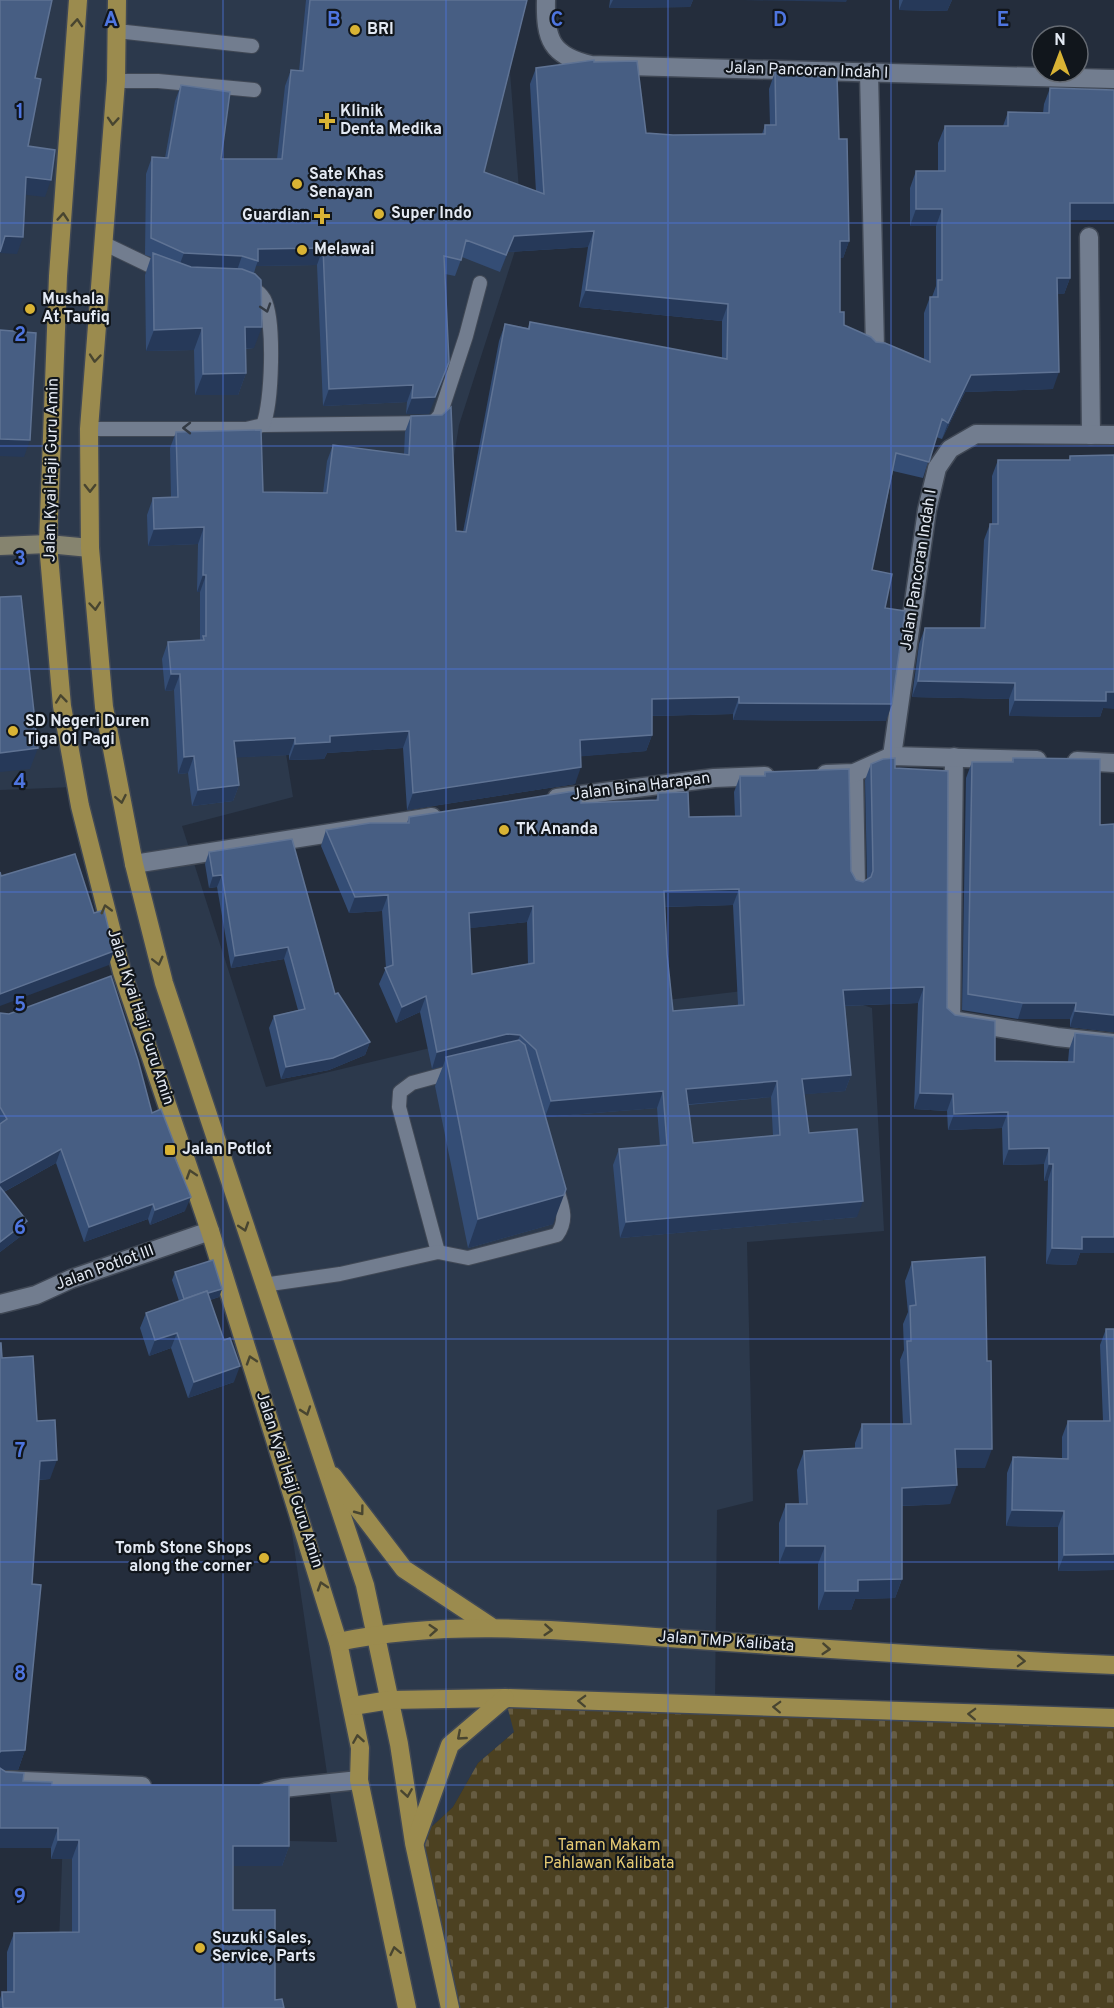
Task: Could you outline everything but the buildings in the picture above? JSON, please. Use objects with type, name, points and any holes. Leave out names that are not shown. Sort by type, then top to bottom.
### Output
[{"type":"main road","name":"Jalan Kyai Haji Guru Amin","points":[[78,0],[58,276],[48,544],[64,717],[80,806],[123,972],[210,1231],[338,1642],[360,1748],[351,1781],[407,2008]]},
{"type":"main road","name":"Jalan Kyai Haji Guru Amin","points":[[117,0],[116,81],[89,429],[90,548],[104,707],[134,864],[164,983],[365,1585],[390,1700],[414,1843],[450,2008]]},
{"type":"main road","points":[[0,546],[48,544],[90,548]]},
{"type":"main road","points":[[324,1464],[404,1569],[490,1626]]},
{"type":"main road","name":"Jalan TMP Kalibata","points":[[338,1642],[376,1634],[490,1626],[999,1660],[1114,1665]]},
{"type":"main road","points":[[414,1843],[450,1745],[506,1698]]},
{"type":"main road","points":[[353,1706],[390,1700],[506,1698],[1114,1718]]},
{"type":"street","name":"Jalan Pancoran Indah I","points":[[546,0],[545,28],[557,51],[573,61],[591,65],[1114,79]]},
{"type":"street","points":[[869,72],[876,349]]},
{"type":"street","points":[[1089,237],[1091,435]]},
{"type":"street","name":"Jalan Pancoran Indah I","points":[[892,756],[927,510],[937,468],[950,449],[976,434],[1114,435]]},
{"type":"street","points":[[807,775],[854,773],[892,756],[1114,763]]},
{"type":"street","points":[[954,757],[951,1020],[1057,1037],[1114,1043]]},
{"type":"street","points":[[854,773],[856,887]]},
{"type":"street","name":"Jalan Bina Harapan","points":[[543,800],[714,778],[784,775]]},
{"type":"street","points":[[134,864],[450,814]]},
{"type":"street","points":[[100,980],[123,972]]},
{"type":"street","name":"Jalan Potlot III","points":[[0,1304],[36,1295],[71,1280],[210,1231]]},
{"type":"street","points":[[0,1780],[163,1787]]},
{"type":"street","points":[[244,1791],[267,1792],[351,1781]]},
{"type":"lane","points":[[117,31],[252,46]]},
{"type":"lane","points":[[116,81],[159,81],[254,90]]},
{"type":"lane","points":[[105,244],[176,278]]},
{"type":"lane","points":[[89,429],[246,429],[262,425],[434,423],[440,415],[466,336],[480,282]]},
{"type":"lane","points":[[229,283],[247,285],[259,292],[269,315],[269,410],[262,425]]},
{"type":"lane","points":[[438,1252],[399,1107],[400,1092],[412,1083],[469,1068]]},
{"type":"lane","points":[[263,1285],[340,1274],[438,1252],[457,1258],[468,1258],[557,1234],[563,1226],[565,1216],[552,1171]]},
{"type":"shaded area","points":[[0,0],[446,0],[509,59],[522,229],[459,425],[420,668],[275,686],[293,797],[182,826],[266,1087],[599,1008],[801,984],[872,1008],[884,1231],[747,1242],[753,1501],[717,1510],[715,1705],[514,1732],[478,1763],[453,1807],[414,1843],[450,2008],[173,2008],[58,1970],[63,1836],[337,1842],[279,1444],[108,963],[74,787],[0,790]]},
{"type":"green space","name":"Taman Makam Pahlawan Kalibata","points":[[505,1698],[1114,1718],[1114,2008],[450,2008],[414,1843],[453,1807],[478,1763],[514,1732]]},
{"type":"place","name":"BRI","points":[[355,30]]},
{"type":"place","name":"Klinik Denta Medika","points":[[327,121]]},
{"type":"place","name":"Sate Khas Senayan","points":[[297,184]]},
{"type":"place","name":"Super Indo","points":[[379,214]]},
{"type":"place","name":"Guardian","points":[[322,216]]},
{"type":"place","name":"Melawai","points":[[302,250]]},
{"type":"place","name":"Mushala At Taufiq","points":[[30,309]]},
{"type":"place","name":"SD Negeri Duren Tiga 01 Pagi","points":[[13,731]]},
{"type":"place","name":"TK Ananda","points":[[504,830]]},
{"type":"place","name":"Jalan Potlot","points":[[170,1150]]},
{"type":"place","name":"Tomb Stone Shops along the corner","points":[[264,1558]]},
{"type":"place","name":"Suzuki Sales, Service, Parts","points":[[200,1948]]}]
